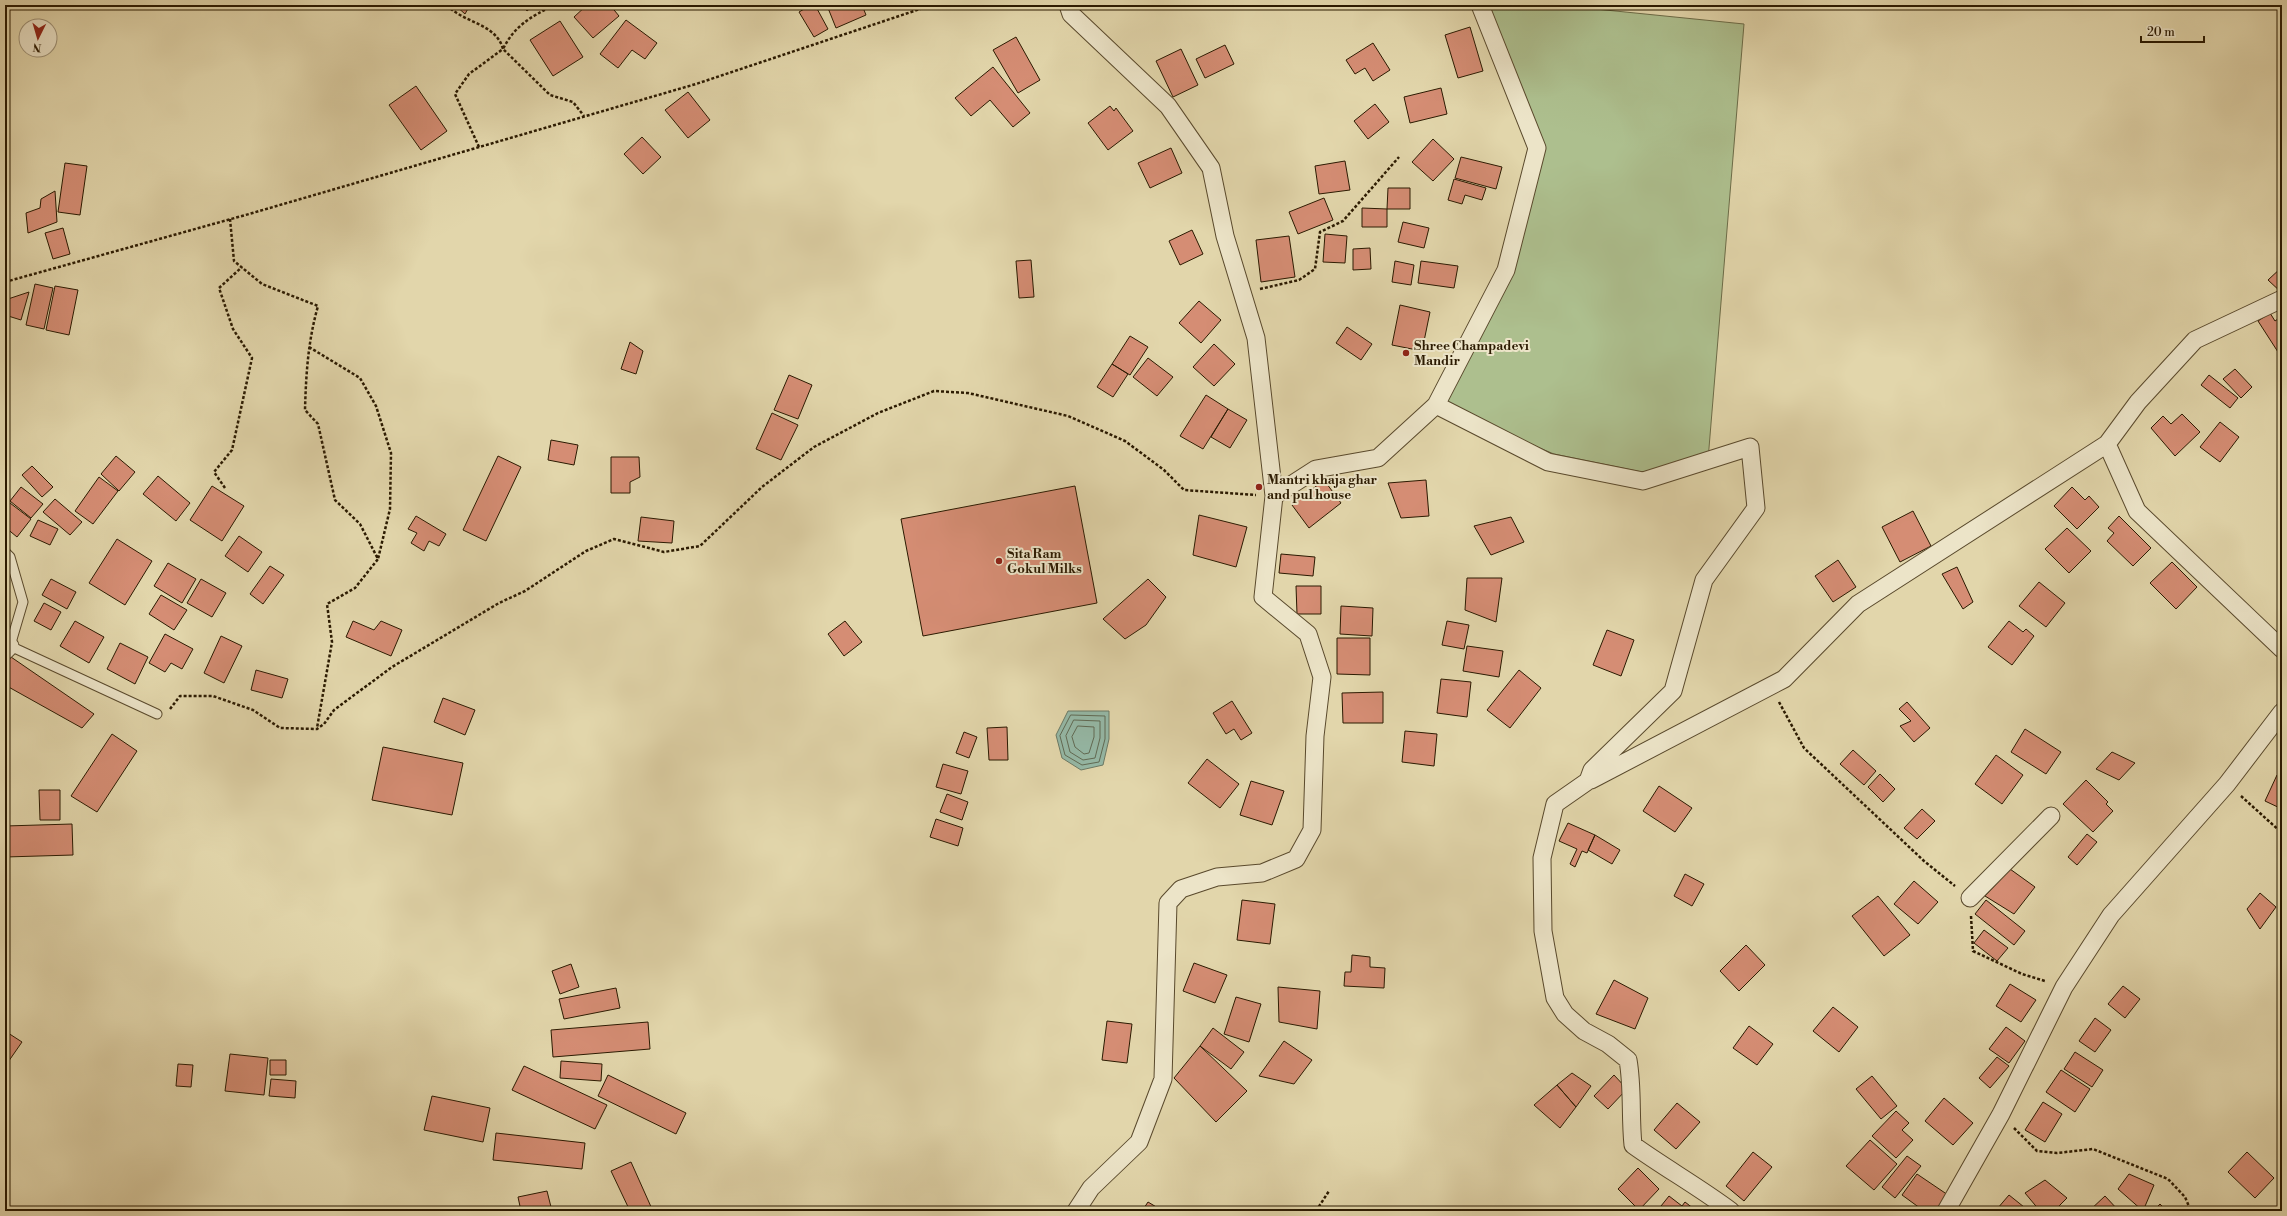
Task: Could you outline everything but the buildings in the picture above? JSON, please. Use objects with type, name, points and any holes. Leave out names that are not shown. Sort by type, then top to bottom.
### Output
[{"type":"street","points":[[1068,5],[1072,14],[1168,106],[1211,168],[1225,236],[1256,338],[1274,496],[1263,597],[1308,634],[1322,677],[1314,736],[1312,830],[1296,859],[1262,873],[1217,877],[1181,889],[1168,903],[1163,1079],[1139,1142],[1091,1188],[1076,1211]]},
{"type":"street","points":[[1274,496],[1316,469],[1378,458],[1436,405],[1506,270],[1537,148],[1480,5]]},
{"type":"street","points":[[1731,1211],[1703,1190],[1672,1173],[1633,1145],[1630,1121],[1632,1086],[1628,1060],[1608,1044],[1584,1031],[1565,1014],[1555,998],[1543,931],[1542,858],[1555,804],[1588,781],[1784,679],[1858,604],[2107,444],[2138,402],[2195,340],[2282,299]]},
{"type":"street","points":[[1436,405],[1548,462],[1643,481],[1750,447],[1756,508],[1704,580],[1673,691],[1592,770],[1588,781]]},
{"type":"street","points":[[2107,444],[2137,511],[2282,648]]},
{"type":"street","points":[[1946,1211],[2001,1114],[2064,987],[2111,915],[2227,784],[2282,712]]},
{"type":"street","points":[[1970,898],[2051,816]]},
{"type":"lane","points":[[5,552],[10,557],[23,602],[8,648],[157,714]]},
{"type":"path","points":[[447,5],[451,10],[484,26],[501,40],[503,49],[550,95],[573,102],[584,116]]},
{"type":"path","points":[[478,147],[455,94],[469,74],[503,49],[510,34],[529,19],[554,5]]},
{"type":"path","points":[[5,282],[230,219],[696,84],[932,5]]},
{"type":"path","points":[[1242,292],[1299,280],[1315,269],[1320,232],[1343,221],[1399,157]]},
{"type":"path","points":[[230,219],[234,261],[262,284],[318,306],[309,347],[305,410],[318,424],[335,500],[360,524],[378,560]]},
{"type":"path","points":[[225,488],[214,472],[232,450],[252,358],[233,329],[219,288],[242,267]]},
{"type":"path","points":[[309,347],[360,378],[376,406],[391,453],[390,509],[378,560],[355,588],[327,604],[332,642],[317,729]]},
{"type":"path","points":[[157,714],[163,717],[180,696],[213,696],[253,710],[280,728],[317,729],[324,724],[334,710],[392,667],[499,603],[525,591],[586,551],[614,540],[664,552],[700,546],[762,487],[814,447],[878,413],[934,391],[968,393],[1068,416],[1125,441],[1164,470],[1184,490],[1274,496]]},
{"type":"path","points":[[1784,679],[1778,699],[1804,748],[1924,861],[1970,898],[1973,951],[2022,974],[2064,987]]},
{"type":"path","points":[[2227,784],[2282,833]]},
{"type":"path","points":[[2001,1114],[2037,1151],[2057,1153],[2093,1149],[2168,1180],[2185,1197],[2191,1211]]},
{"type":"path","points":[[1316,1211],[1329,1191]]},
{"type":"shaded area","points":[[1487,5],[1556,5],[1744,24],[1708,460],[1642,472],[1554,454],[1436,405],[1506,270],[1544,153]]},
{"type":"water","points":[[1068,711],[1109,711],[1109,739],[1103,765],[1081,770],[1062,758],[1056,735]]},
{"type":"place","name":"Shree Champadevi Mandir","points":[[1406,353]]},
{"type":"place","name":"Mantri khaja ghar and pul house","points":[[1259,487]]},
{"type":"place","name":"Sita Ram Gokul Milks","points":[[999,561]]}]
